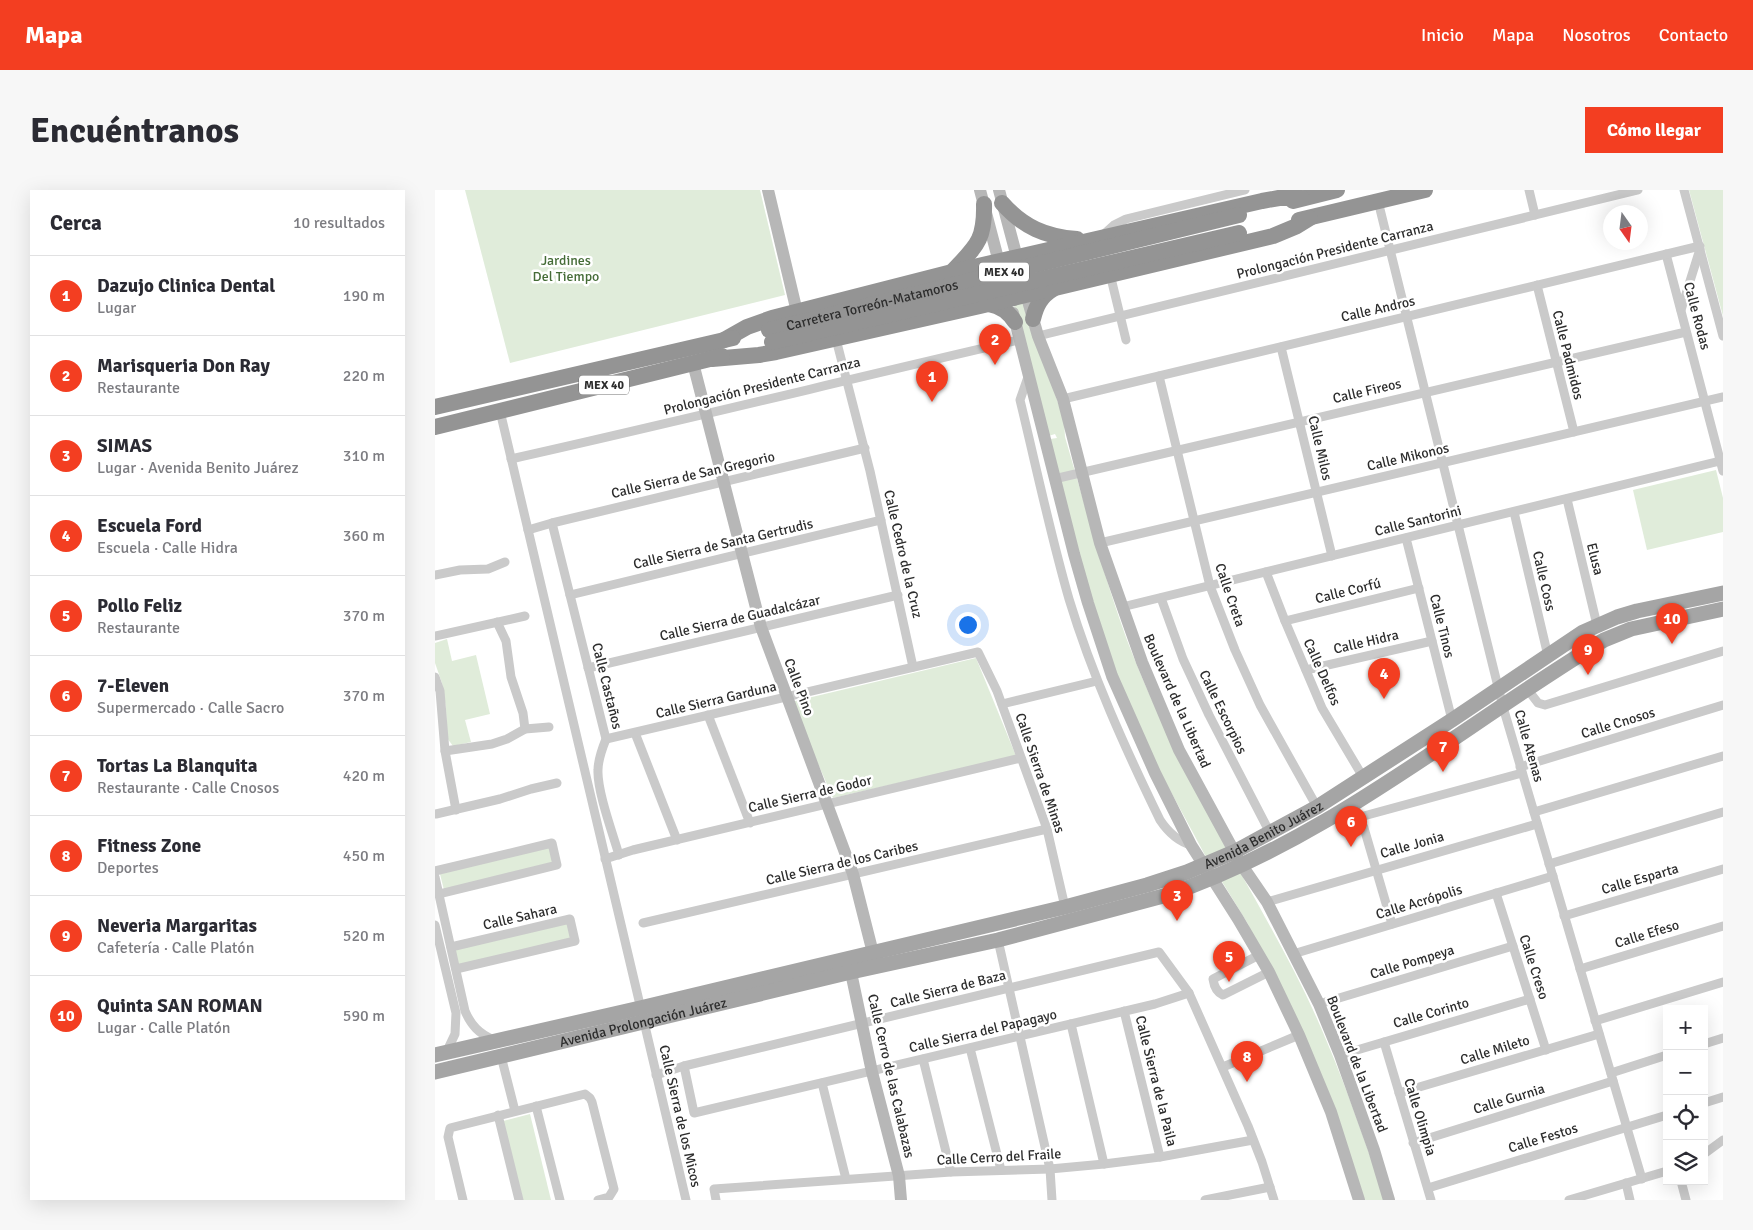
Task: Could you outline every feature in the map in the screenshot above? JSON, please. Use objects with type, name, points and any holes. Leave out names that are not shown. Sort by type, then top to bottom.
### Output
[{"type":"highway","name":"MEX 40","points":[[435,427],[712,358],[771,336],[1311,218],[1425,190]]},
{"type":"highway","points":[[724,340],[757,323],[957,271],[1262,201],[1316,193]]},
{"type":"highway","name":"Carretera Torreón-Matamoros","points":[[435,407],[724,340],[771,336],[1239,215],[1316,193]]},
{"type":"highway","points":[[957,271],[980,240],[984,224],[982,197]]},
{"type":"highway","points":[[1000,197],[1021,222],[1039,231],[1058,237],[1095,239]]},
{"type":"highway","points":[[712,358],[759,355],[1057,288],[1273,236],[1311,218]]},
{"type":"highway","points":[[1056,248],[1052,254],[1050,268],[1057,288]]},
{"type":"highway","points":[[957,271],[971,277],[978,288],[984,305],[1002,309],[1015,322]]},
{"type":"highway","points":[[1033,319],[1040,301],[1047,293],[1057,288]]},
{"type":"main road","points":[[768,190],[797,312]]},
{"type":"main road","points":[[982,197],[1054,478],[1088,603],[1112,676],[1155,773],[1191,845],[1269,972],[1299,1035],[1333,1120],[1359,1200]]},
{"type":"main road","name":"Boulevard de la Libertad","points":[[1000,197],[1038,336],[1063,399],[1100,544],[1142,662],[1179,750],[1238,858],[1267,902],[1319,1004],[1340,1054],[1374,1150],[1389,1200]]},
{"type":"main road","name":"Calle Pino","points":[[693,363],[761,627],[853,874],[875,960]]},
{"type":"main road","name":"Avenida Benito Juárez","points":[[875,960],[998,940],[1167,894],[1212,878],[1270,833],[1317,807],[1453,720],[1583,632],[1637,611],[1723,593]]},
{"type":"main road","name":"Avenida Benito Juárez","points":[[850,966],[1147,885],[1204,865],[1238,858],[1302,834],[1355,812],[1503,707],[1615,634],[1631,629],[1722,612]]},
{"type":"main road","name":"Avenida Prolongación Juárez","points":[[435,1072],[501,1056],[642,1015],[850,966]]},
{"type":"main road","name":"Calle Cerro de las Calabazas","points":[[850,966],[872,1072],[899,1176],[901,1200]]},
{"type":"main road","name":"Avenida Prolongación Juárez","points":[[441,1054],[497,1041],[642,1015]]},
{"type":"street","points":[[1095,239],[1126,219],[1245,190]]},
{"type":"street","points":[[1529,190],[1535,215]]},
{"type":"street","name":"Prolongación Presidente Carranza","points":[[1038,336],[1638,190]]},
{"type":"street","points":[[1684,190],[1723,336]]},
{"type":"street","name":"Calle Atenas","points":[[1378,202],[1503,707],[1642,1179]]},
{"type":"street","points":[[1681,311],[1700,247]]},
{"type":"street","name":"Calle Andros","points":[[1063,399],[1700,247]]},
{"type":"street","name":"Calle Rodas","points":[[1666,254],[1723,471]]},
{"type":"street","points":[[1110,274],[1126,340]]},
{"type":"street","name":"Calle Padmidos","points":[[1537,286],[1574,432]]},
{"type":"street","name":"Calle Fireos","points":[[1054,478],[1687,332]]},
{"type":"street","name":"Calle Cedro de la Cruz","points":[[836,339],[865,448],[899,595],[913,667]]},
{"type":"street","name":"Prolongación Presidente Carranza","points":[[511,460],[1019,340]]},
{"type":"street","name":"Calle Milos","points":[[1281,347],[1332,556]]},
{"type":"street","name":"Calle Creta","points":[[1159,376],[1210,586],[1235,650],[1260,706],[1317,807]]},
{"type":"street","points":[[1028,377],[1020,400],[1070,600],[1097,681],[1160,820],[1175,838],[1191,845]]},
{"type":"street","name":"Calle Mikonos","points":[[1100,544],[1723,396]]},
{"type":"street","name":"Calle Sierra de los Micos","points":[[500,411],[686,1200]]},
{"type":"street","name":"Calle Sierra de San Gregorio","points":[[528,530],[865,448]]},
{"type":"street","name":"Calle Santorini","points":[[1122,607],[1720,461]]},
{"type":"street","name":"Elusa","points":[[1567,499],[1597,625]]},
{"type":"street","name":"Calle Coss","points":[[1514,512],[1548,656]]},
{"type":"street","name":"Calle Sierra de Santa Gertrudis","points":[[570,595],[881,520]]},
{"type":"street","name":"Calle Castaños","points":[[552,523],[606,740],[597,771],[599,787],[619,855]]},
{"type":"street","name":"Calle Tinos","points":[[1406,538],[1453,720]]},
{"type":"street","points":[[435,575],[460,570],[488,569],[505,562]]},
{"type":"street","name":"Calle Delfos","points":[[1266,572],[1323,708],[1363,777]]},
{"type":"street","name":"Calle Corfú","points":[[1285,621],[1419,588]]},
{"type":"street","name":"Calle Sierra de Guadalcázar","points":[[588,668],[899,595]]},
{"type":"street","name":"Calle Escorpios","points":[[1161,598],[1183,659],[1205,707],[1270,833]]},
{"type":"street","points":[[435,636],[525,616]]},
{"type":"street","points":[[497,622],[506,641],[511,677],[523,713],[525,728]]},
{"type":"street","name":"Calle Hidra","points":[[1306,670],[1432,641]]},
{"type":"street","points":[[1528,690],[1538,703],[1545,705],[1723,651]]},
{"type":"street","name":"Calle Sierra Garduna","points":[[606,740],[977,652]]},
{"type":"street","name":"Calle Sierra de Minas","points":[[977,652],[1002,704],[1047,829],[1065,907]]},
{"type":"street","points":[[435,677],[445,751],[456,810]]},
{"type":"street","points":[[1002,704],[1097,681]]},
{"type":"street","name":"Calle Cnosos","points":[[1355,812],[1521,770],[1723,705]]},
{"type":"street","points":[[709,715],[750,822]]},
{"type":"street","points":[[445,751],[492,744],[507,739],[525,728],[549,727]]},
{"type":"street","points":[[635,733],[677,840]]},
{"type":"street","points":[[1534,812],[1723,756]]},
{"type":"street","name":"Calle Sierra de Godor","points":[[605,859],[633,850],[1021,758]]},
{"type":"street","points":[[436,814],[557,783]]},
{"type":"street","points":[[1355,812],[1376,870],[1391,924]]},
{"type":"street","points":[[1549,864],[1723,812]]},
{"type":"street","name":"Calle Jonia","points":[[1267,902],[1537,824]]},
{"type":"street","name":"Calle Sierra de los Caribes","points":[[643,923],[1047,829]]},
{"type":"street","points":[[435,872],[552,843],[557,865],[439,894]]},
{"type":"street","name":"Calle Esparta","points":[[1564,916],[1723,869]]},
{"type":"street","name":"Calle Acrópolis","points":[[1293,954],[1553,876]]},
{"type":"street","points":[[435,877],[439,894],[439,913],[451,947],[460,1012],[455,1034],[441,1054]]},
{"type":"street","name":"Calle Creso","points":[[1497,893],[1546,1050]]},
{"type":"street","name":"Calle Sahara","points":[[451,947],[570,919],[575,941],[454,975]]},
{"type":"street","points":[[435,925],[439,964],[454,975]]},
{"type":"street","name":"Calle Efeso","points":[[1580,969],[1723,926]]},
{"type":"street","points":[[998,940],[1050,1168],[1052,1200]]},
{"type":"street","name":"Calle Pompeya","points":[[1319,1004],[1513,946]]},
{"type":"street","name":"Calle Sierra de Baza","points":[[656,1075],[684,1066],[1159,952],[1189,993]]},
{"type":"street","points":[[1259,955],[1213,979],[1218,992],[1223,995],[1269,972]]},
{"type":"street","points":[[1595,1021],[1723,982]]},
{"type":"street","points":[[1189,993],[1223,1067],[1253,1140],[1274,1200]]},
{"type":"street","name":"Calle Sierra del Papagayo","points":[[684,1066],[694,1113],[1125,1011],[1189,993]]},
{"type":"street","name":"Calle Corinto","points":[[1340,1054],[1530,999]]},
{"type":"street","name":"Calle Sierra de la Paila","points":[[1125,1011],[1160,1157]]},
{"type":"street","points":[[460,1012],[477,1030],[486,1037],[497,1041]]},
{"type":"street","points":[[1071,1024],[1104,1164]]},
{"type":"street","name":"Calle Mileto","points":[[1399,1093],[1599,1034]]},
{"type":"street","points":[[1223,1067],[1299,1035]]},
{"type":"street","points":[[1708,1043],[1723,1038]]},
{"type":"street","name":"Calle Olimpia","points":[[1383,1042],[1431,1200]]},
{"type":"street","points":[[970,1048],[1001,1170]]},
{"type":"street","points":[[501,1056],[515,1111]]},
{"type":"street","name":"Calle Gurnia","points":[[1413,1143],[1612,1077],[1663,1058]]},
{"type":"street","points":[[923,1059],[951,1172]]},
{"type":"street","points":[[822,1083],[846,1179]]},
{"type":"street","points":[[463,1200],[449,1131],[454,1126],[585,1094],[590,1098],[614,1188],[609,1197],[598,1200]]},
{"type":"street","points":[[1708,1102],[1723,1097]]},
{"type":"street","points":[[536,1106],[560,1200]]},
{"type":"street","points":[[498,1115],[519,1200]]},
{"type":"street","name":"Calle Festos","points":[[1428,1188],[1663,1116]]},
{"type":"street","name":"Calle Cerro del Fraile","points":[[716,1200],[714,1190],[951,1172],[1104,1164],[1160,1157],[1253,1140]]},
{"type":"street","points":[[1708,1151],[1723,1140]]},
{"type":"street","points":[[1569,1200],[1663,1172]]},
{"type":"street","points":[[1626,1183],[1631,1200]]},
{"type":"street","points":[[1682,1185],[1686,1200]]},
{"type":"street","points":[[1205,1200],[1270,1187]]},
{"type":"green space","name":"Jardines Del Tiempo","points":[[465,190],[760,190],[785,295],[510,363]]},
{"type":"green space","points":[[1689,190],[1723,190],[1723,316]]},
{"type":"green space","points":[[1023,297],[1064,421],[1065,437],[1102,565],[1127,640],[1161,720],[1226,848],[1206,857],[1142,736],[1112,663],[1083,568],[1050,439],[1057,438],[1055,434],[1045,437],[1013,301]]},
{"type":"green space","points":[[1716,470],[1723,498],[1723,532],[1647,550],[1633,490]]},
{"type":"green space","points":[[447,639],[452,661],[476,655],[490,714],[465,720],[471,742],[453,746],[447,738],[446,708],[442,683],[435,663],[435,643]]},
{"type":"green space","points":[[976,658],[1016,756],[833,798],[791,702]]},
{"type":"green space","points":[[551,845],[555,864],[444,890],[440,874]]},
{"type":"green space","points":[[1240,872],[1286,956],[1318,1020],[1365,1140],[1385,1200],[1364,1200],[1248,924],[1221,880]]},
{"type":"green space","points":[[570,921],[574,940],[458,967],[453,948]]},
{"type":"green space","points":[[530,1114],[551,1200],[523,1200],[503,1121]]},
{"type":"place","name":"Marisqueria Don Ray","points":[[995,365]]},
{"type":"place","name":"Dazujo Clinica Dental","points":[[932,402]]},
{"type":"place","name":"Quinta SAN ROMAN","points":[[1672,644]]},
{"type":"place","name":"Neveria Margaritas","points":[[1588,675]]},
{"type":"place","name":"Escuela Ford","points":[[1384,699]]},
{"type":"place","name":"Tortas La Blanquita","points":[[1443,772]]},
{"type":"place","name":"7-Eleven","points":[[1351,847]]},
{"type":"place","name":"SIMAS","points":[[1177,921]]},
{"type":"place","name":"Pollo Feliz","points":[[1229,982]]},
{"type":"place","name":"Fitness Zone","points":[[1247,1082]]}]
